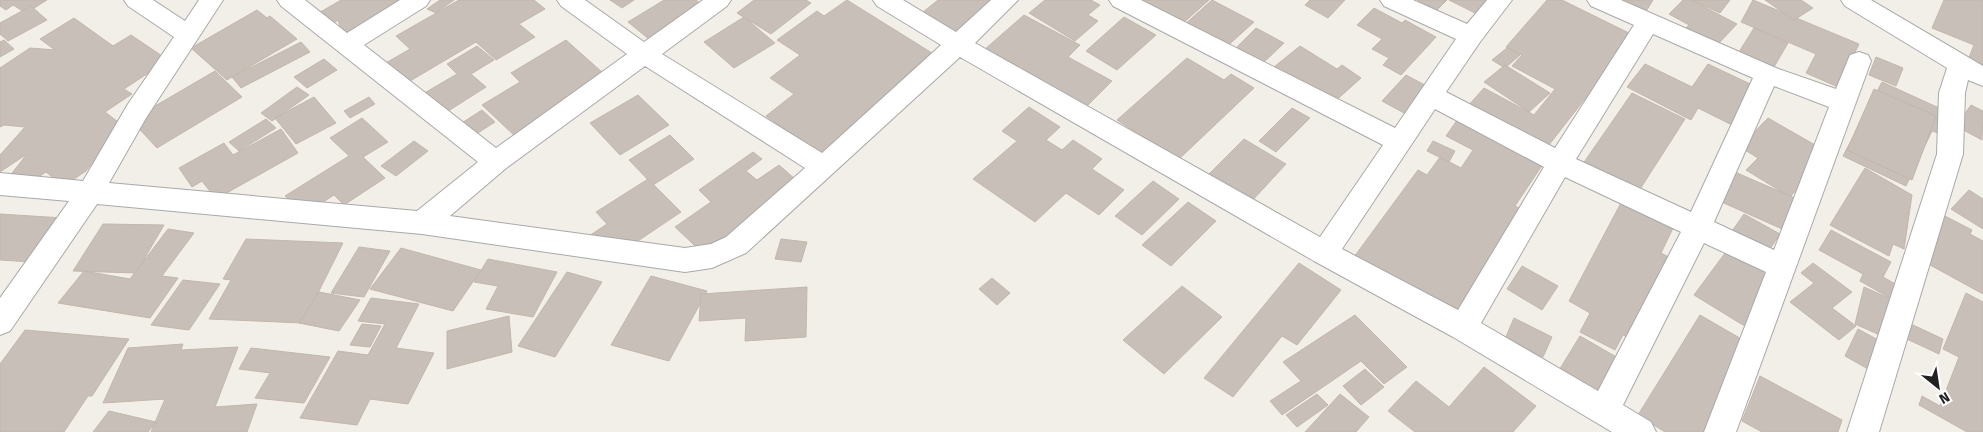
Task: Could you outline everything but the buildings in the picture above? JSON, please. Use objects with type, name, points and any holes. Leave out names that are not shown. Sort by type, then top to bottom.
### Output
[{"type":"street","points":[[136,0],[189,35]]},
{"type":"street","points":[[0,322],[90,192],[137,111],[211,0]]},
{"type":"street","points":[[289,0],[496,162]]},
{"type":"street","points":[[346,45],[418,0]]},
{"type":"street","points":[[569,0],[644,54],[824,167]]},
{"type":"street","points":[[422,223],[496,162],[719,0]]},
{"type":"street","points":[[885,0],[958,42],[1021,82],[1324,253],[1463,328],[1640,432]]},
{"type":"street","points":[[0,184],[422,223],[685,260],[705,259],[721,254],[736,245],[1006,0]]},
{"type":"street","points":[[1121,0],[1400,142]]},
{"type":"street","points":[[1392,0],[1471,36]]},
{"type":"street","points":[[1324,253],[1471,36],[1500,0]]},
{"type":"street","points":[[1599,0],[1767,74],[1844,102]]},
{"type":"street","points":[[1852,0],[1971,71],[1952,93],[1950,154],[1863,432]]},
{"type":"street","points":[[1463,328],[1560,164],[1649,21]]},
{"type":"street","points":[[1720,432],[1859,61]]},
{"type":"street","points":[[1604,411],[1697,228],[1767,74]]},
{"type":"street","points":[[1430,96],[1560,164],[1782,266]]}]
